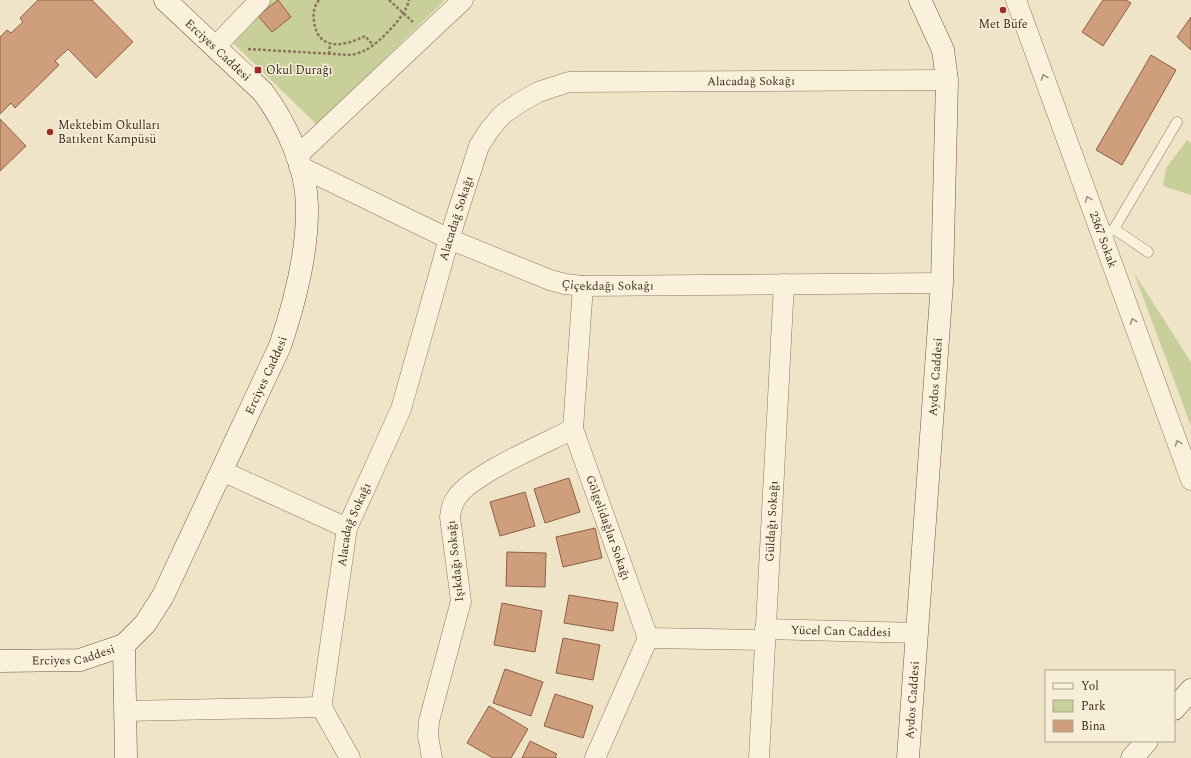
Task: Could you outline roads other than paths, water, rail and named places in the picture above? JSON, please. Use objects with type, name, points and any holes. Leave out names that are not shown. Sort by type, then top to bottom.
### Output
[{"type":"street","name":"Erciyes Caddesi","points":[[0,661],[80,660],[124,645],[145,624],[163,596],[280,346],[291,315],[306,228],[307,204],[298,162],[274,106],[263,92],[165,0]]},
{"type":"street","points":[[215,47],[260,0]]},
{"type":"street","points":[[298,162],[463,0]]},
{"type":"street","name":"Aydos Caddesi","points":[[908,758],[942,282],[947,80],[944,50],[920,0]]},
{"type":"street","name":"2367 Sokak","points":[[1016,0],[1108,233],[1191,480]]},
{"type":"street","name":"Alacadağ Sokağı","points":[[322,706],[347,528],[401,409],[449,239],[479,146],[490,129],[502,115],[519,103],[552,86],[569,82],[947,80]]},
{"type":"street","name":"Çiçekdağı Sokağı","points":[[298,162],[449,239],[550,280],[566,284],[583,286],[942,282]]},
{"type":"street","name":"Güldağı Sokağı","points":[[759,758],[764,635],[784,284]]},
{"type":"street","name":"Gölgelidağlar Sokağı","points":[[583,286],[573,429],[648,638]]},
{"type":"street","name":"Işıkdağı Sokağı","points":[[432,758],[428,736],[429,721],[461,601],[450,517],[456,497],[472,482],[573,429]]},
{"type":"street","points":[[222,471],[347,528]]},
{"type":"street","name":"Yücel Can Caddesi","points":[[648,638],[917,633]]},
{"type":"street","points":[[595,758],[648,638]]},
{"type":"street","points":[[124,645],[126,758]]},
{"type":"street","points":[[1175,708],[1191,690]]},
{"type":"street","points":[[126,711],[322,706],[350,758]]},
{"type":"street","points":[[1132,758],[1146,742]]},
{"type":"lane","points":[[1148,252],[1108,233],[1177,122]]},
{"type":"place","name":"Met Büfe","points":[[1003,10]]},
{"type":"place","name":"Okul Durağı","points":[[258,70]]},
{"type":"place","name":"Mektebim Okulları Batıkent Kampüsü","points":[[50,132]]}]
